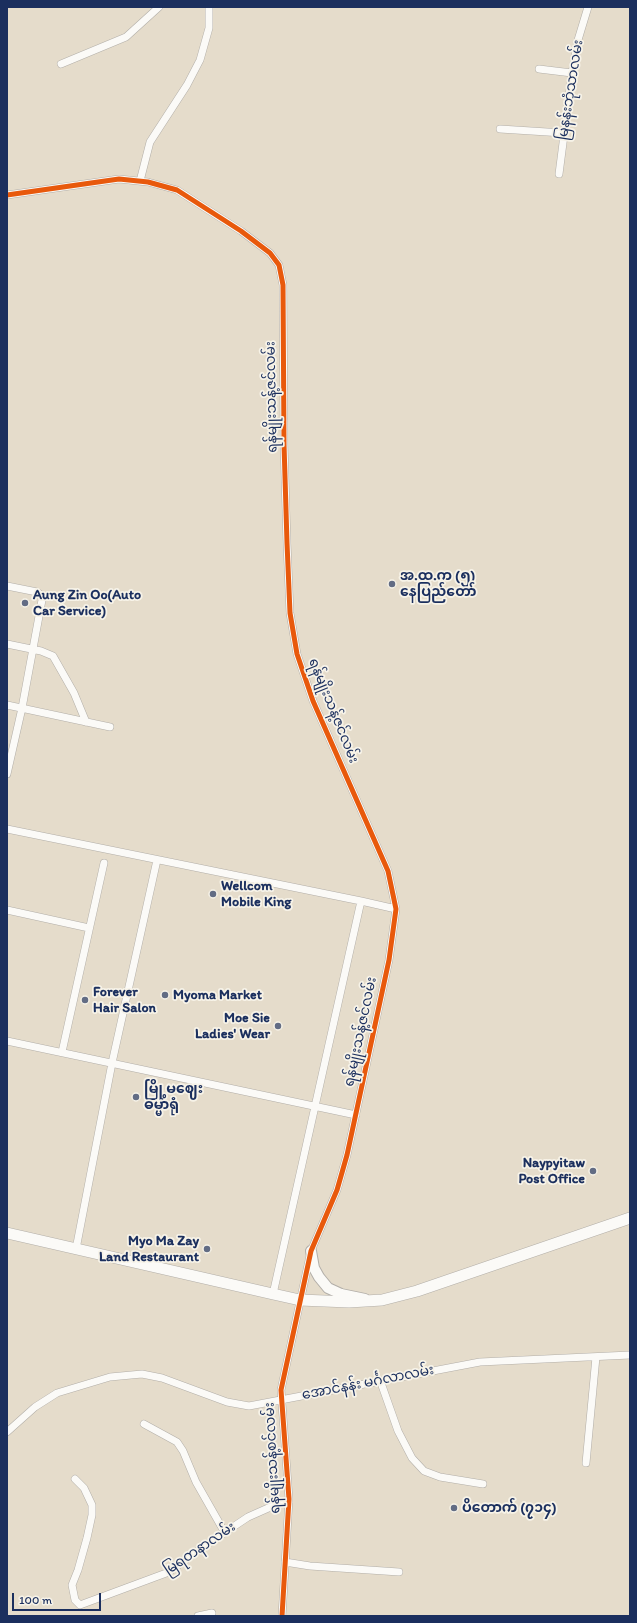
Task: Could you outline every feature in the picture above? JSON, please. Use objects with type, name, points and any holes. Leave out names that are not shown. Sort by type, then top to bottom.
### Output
[{"type":"highway","points":[[7,1233],[300,1300],[349,1302],[373,1301],[417,1291],[630,1218]]},
{"type":"main road","points":[[311,1251],[314,1268],[319,1278],[328,1288],[341,1294],[373,1301]]},
{"type":"street","points":[[61,64],[126,37],[159,7]]},
{"type":"street","points":[[140,181],[150,142],[187,85],[200,60],[209,28],[209,7]]},
{"type":"street","name":"မြနန်းဘုံသာလမ်း","points":[[559,174],[563,133],[572,73],[578,40],[588,7]]},
{"type":"street","points":[[539,69],[572,73]]},
{"type":"street","points":[[500,129],[563,133]]},
{"type":"street","name":"ရန်မျိုးသန့်ဇင်လမ်း","points":[[7,195],[119,179],[140,181],[177,190],[241,231],[270,253],[279,265],[283,285],[284,444],[290,613],[297,654],[314,701],[388,871],[396,909],[389,960],[356,1115],[337,1190],[311,1251],[300,1300]]},
{"type":"street","points":[[7,586],[37,592],[42,600],[22,708],[7,774]]},
{"type":"street","points":[[7,644],[33,649],[53,656],[58,662],[86,722]]},
{"type":"street","points":[[7,705],[110,727]]},
{"type":"street","points":[[7,829],[396,909]]},
{"type":"street","points":[[76,1249],[112,1063],[157,860]]},
{"type":"street","points":[[62,1052],[104,863]]},
{"type":"street","points":[[273,1294],[361,901]]},
{"type":"street","points":[[7,910],[89,928]]},
{"type":"street","points":[[7,1041],[356,1115]]},
{"type":"street","name":"ရန်မျိုးသန့်စင်လမ်း","points":[[282,1616],[289,1502],[281,1390],[300,1300]]},
{"type":"street","name":"အောင်နန်း မင်္ဂလာလမ်း","points":[[7,1432],[35,1407],[57,1393],[110,1377],[142,1374],[162,1378],[227,1402],[249,1406],[480,1362],[630,1355]]},
{"type":"street","points":[[586,1463],[596,1356]]},
{"type":"street","points":[[380,1380],[398,1431],[412,1458],[424,1471],[440,1478],[483,1484]]},
{"type":"street","points":[[144,1424],[177,1442],[183,1451],[196,1482],[225,1532]]},
{"type":"street","name":"မြရတနာလမ်း","points":[[75,1479],[84,1488],[92,1505],[92,1515],[85,1544],[72,1585],[75,1600],[80,1605],[169,1572],[248,1517],[275,1505],[289,1502]]},
{"type":"street","points":[[285,1562],[310,1566],[399,1572]]},
{"type":"street","points":[[198,1616],[212,1613]]},
{"type":"cycle path","points":[[7,195],[119,179],[148,182],[177,190],[241,231],[270,253],[279,265],[283,285],[284,444],[287,543],[290,613],[297,654],[313,701],[388,871],[396,909],[389,960],[347,1155],[337,1190],[311,1251],[281,1390],[289,1499],[282,1616]]},
{"type":"place","name":"အ.ထ.က (၅) နေပြည်တော်","points":[[392,584]]},
{"type":"place","name":"Aung Zin Oo(Auto Car Service)","points":[[25,603]]},
{"type":"place","name":"Wellcom Mobile King","points":[[213,894]]},
{"type":"place","name":"Myoma Market","points":[[165,995]]},
{"type":"place","name":"Forever Hair Salon","points":[[85,1000]]},
{"type":"place","name":"Moe Sie Ladies' Wear","points":[[278,1026]]},
{"type":"place","name":"မြို့မဈေး ဓမ္မာရုံ","points":[[136,1097]]},
{"type":"place","name":"Naypyitaw Post Office","points":[[593,1171]]},
{"type":"place","name":"Myo Ma Zay Land Restaurant","points":[[207,1249]]},
{"type":"place","name":"ပိတောက် (၇၁၄)","points":[[454,1508]]}]
